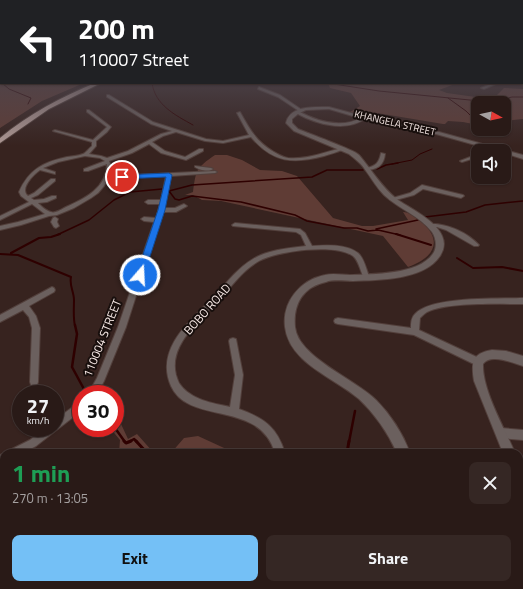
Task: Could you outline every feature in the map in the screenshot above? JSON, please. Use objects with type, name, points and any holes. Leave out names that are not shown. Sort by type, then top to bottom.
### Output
[{"type":"main road","points":[[7,127],[47,102],[71,91]]},
{"type":"main road","points":[[0,141],[25,121],[47,107],[79,91]]},
{"type":"street","points":[[268,91],[279,96],[308,118],[333,124],[355,123],[364,118]]},
{"type":"street","points":[[108,96],[146,120],[176,131],[199,136],[205,140],[218,142],[251,136]]},
{"type":"street","name":"KHANGELA STREET","points":[[298,111],[315,108],[329,108],[387,124],[437,133],[471,144]]},
{"type":"street","points":[[85,155],[94,146],[94,141],[109,127],[88,111]]},
{"type":"street","points":[[298,111],[289,120],[293,127],[305,134],[351,153],[371,169],[380,187],[430,226],[440,241],[438,253],[434,259],[425,266],[413,271],[400,274],[326,278],[307,287],[294,299],[288,318],[290,332],[296,344],[308,358],[357,391],[372,404],[397,439],[402,449]]},
{"type":"street","points":[[239,113],[245,128],[251,136],[272,153],[287,159],[324,155],[342,149]]},
{"type":"street","points":[[55,131],[94,141]]},
{"type":"street","points":[[86,170],[130,152],[162,135],[176,131]]},
{"type":"street","points":[[108,178],[213,172],[208,168],[186,159],[163,152],[149,142]]},
{"type":"street","points":[[186,159],[201,150]]},
{"type":"street","name":"KHANGELA STREET","points":[[511,153],[523,157]]},
{"type":"street","points":[[371,169],[381,163],[383,154]]},
{"type":"street","points":[[0,228],[54,219],[59,212],[100,190],[108,178],[110,167],[108,161],[97,156],[85,155],[60,159],[40,169],[28,180],[23,187],[22,192],[54,219]]},
{"type":"street","points":[[462,161],[471,158]]},
{"type":"street","points":[[40,169],[53,173]]},
{"type":"street","name":"110004 STREET","points":[[98,385],[110,359],[158,220],[169,175]]},
{"type":"street","points":[[0,218],[30,200],[52,180]]},
{"type":"street","points":[[394,199],[412,194],[422,187],[461,196]]},
{"type":"street","points":[[30,200],[45,201],[54,197]]},
{"type":"street","points":[[148,202],[163,202]]},
{"type":"street","points":[[161,210],[176,210],[184,206]]},
{"type":"street","points":[[144,219],[158,220]]},
{"type":"street","points":[[430,226],[440,225],[449,228],[476,245]]},
{"type":"street","points":[[235,226],[298,230],[303,234],[309,247]]},
{"type":"street","name":"BOBO ROAD","points":[[278,449],[274,437],[262,424],[234,412],[191,400],[180,394],[174,383],[170,370],[177,346],[183,334],[247,266],[257,259],[274,253],[309,247],[329,248],[351,252],[360,260],[366,276]]},
{"type":"street","points":[[0,319],[52,290]]},
{"type":"street","points":[[415,332],[415,322],[417,316],[433,307],[475,302],[523,301]]},
{"type":"street","points":[[24,305],[32,316],[36,328],[34,382]]},
{"type":"street","points":[[338,321],[415,332],[478,362]]},
{"type":"street","points":[[233,341],[239,375],[234,412]]},
{"type":"street","points":[[507,449],[479,378],[477,369],[478,362],[484,356],[495,354],[507,356],[523,362]]},
{"type":"street","points":[[64,419],[72,412]]},
{"type":"street","points":[[501,433],[523,435]]},
{"type":"street","points":[[20,449],[40,437]]},
{"type":"shaded area","points":[[0,91],[64,91],[42,101],[0,128]]},
{"type":"shaded area","points":[[345,91],[443,91],[471,96],[471,124],[448,121],[443,124],[365,111],[359,112],[357,115],[350,112],[360,106],[351,93]]},
{"type":"shaded area","points":[[501,91],[523,91],[523,119],[511,121],[511,96],[497,96]]},
{"type":"shaded area","points":[[215,155],[227,155],[242,160],[260,170],[282,171],[297,176],[333,218],[362,226],[373,226],[408,220],[403,212],[407,213],[427,227],[434,241],[433,248],[424,259],[408,267],[383,236],[221,201],[202,200],[193,195],[185,195],[193,192],[196,174],[200,167]]},
{"type":"shaded area","points":[[124,430],[128,439],[137,434],[150,449],[119,449],[120,440],[118,437],[124,437]]},
{"type":"shaded area","points":[[198,436],[226,449],[174,449],[184,438]]},
{"type":"waterway","points":[[15,91],[31,98],[28,104]]},
{"type":"waterway","points":[[154,91],[167,108],[193,125]]},
{"type":"waterway","points":[[384,91],[490,102],[512,97],[523,97]]},
{"type":"waterway","points":[[448,98],[471,116]]},
{"type":"waterway","points":[[392,164],[412,160],[420,154],[432,149]]},
{"type":"waterway","points":[[392,164],[398,163]]},
{"type":"waterway","points":[[377,169],[392,164]]},
{"type":"waterway","points":[[363,170],[327,170],[312,177],[192,185],[169,191],[175,199],[179,200],[192,196],[241,202],[295,215],[307,221],[344,228],[357,228],[368,231],[378,230],[397,234]]},
{"type":"waterway","points":[[57,235],[89,220],[114,200],[130,192],[162,189]]},
{"type":"waterway","points":[[425,217],[466,212],[485,205],[523,201]]},
{"type":"waterway","points":[[376,229],[418,220]]},
{"type":"waterway","points":[[397,234],[431,245]]},
{"type":"waterway","points":[[11,253],[39,238],[57,235]]},
{"type":"waterway","points":[[0,254],[18,255],[71,277],[74,297],[75,326]]},
{"type":"waterway","points":[[457,258],[473,268],[502,267],[523,271]]},
{"type":"waterway","points":[[75,325],[77,334],[72,367],[82,385]]},
{"type":"waterway","points":[[349,442],[355,411]]},
{"type":"waterway","points":[[121,437],[125,442]]},
{"type":"waterway","points":[[130,441],[134,439],[136,441]]},
{"type":"waterway","points":[[125,442],[130,441]]},
{"type":"waterway","points":[[136,441],[143,449]]},
{"type":"waterway","points":[[348,449],[349,441]]},
{"type":"route","points":[[122,177],[169,175],[161,210],[140,275]]}]
